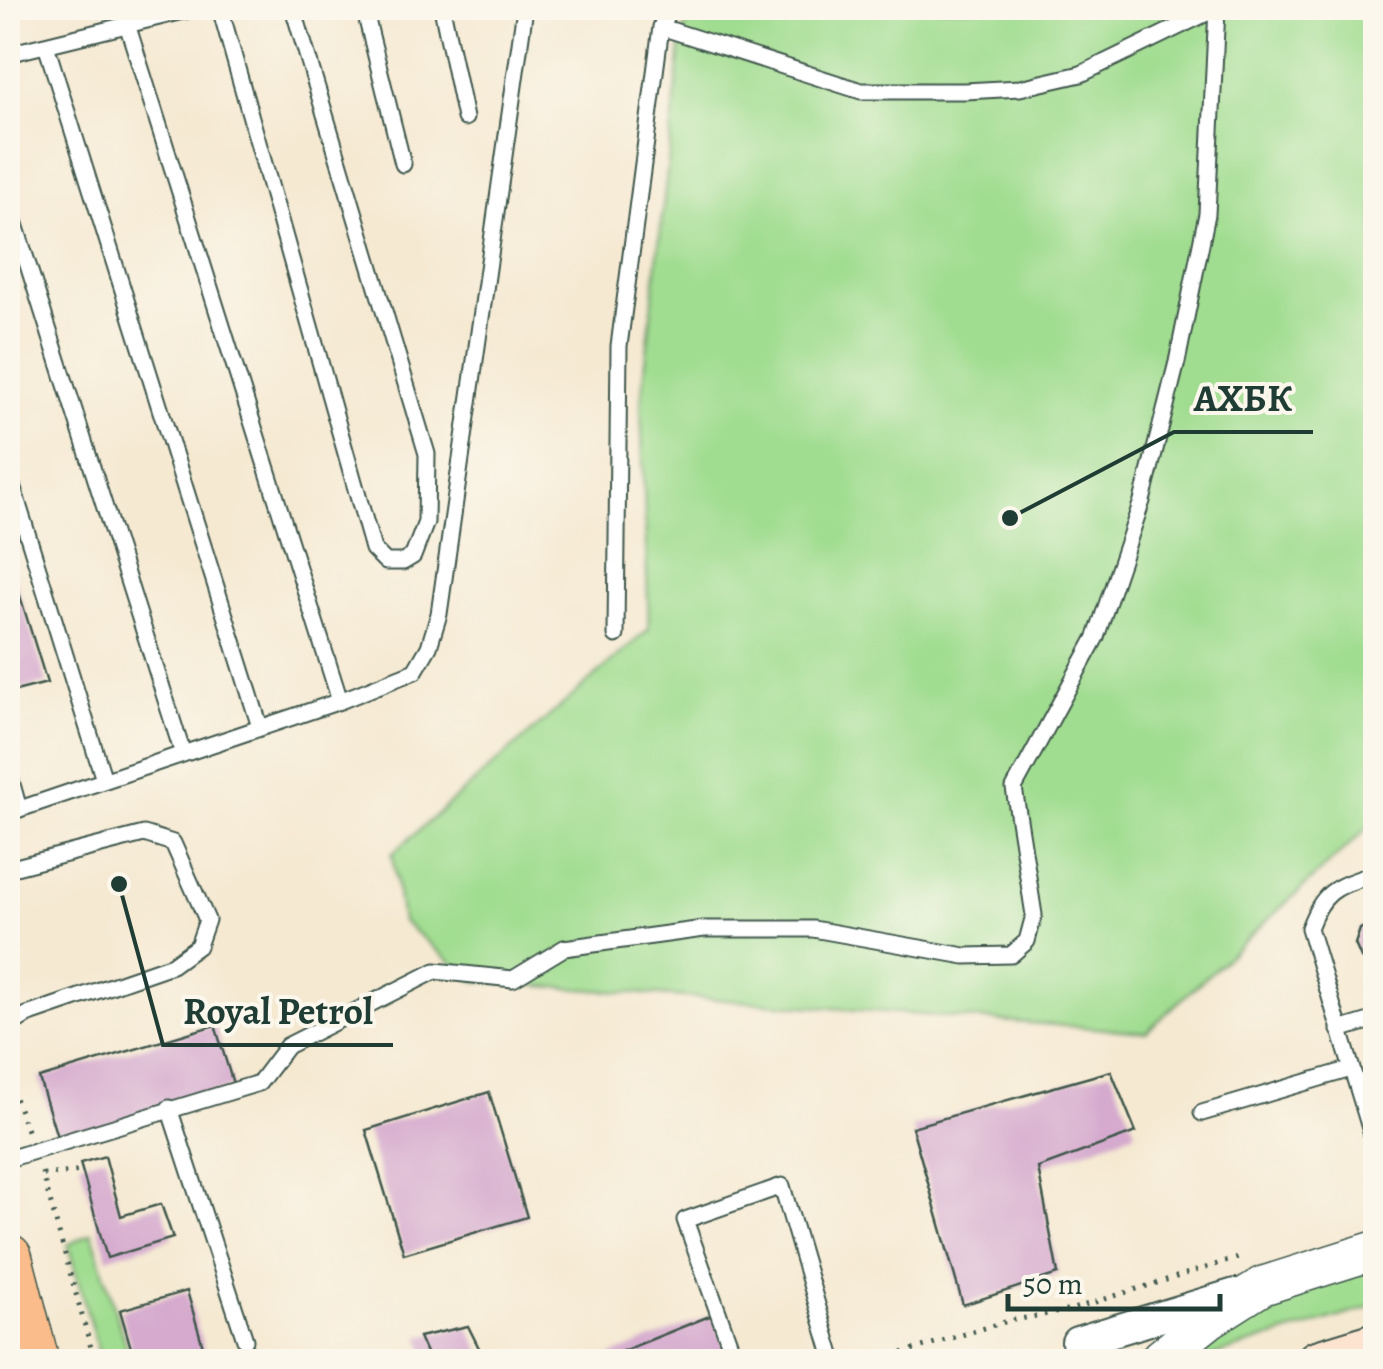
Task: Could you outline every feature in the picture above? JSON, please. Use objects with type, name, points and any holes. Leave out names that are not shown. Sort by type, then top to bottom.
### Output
[{"type":"main road","points":[[8,1258],[35,1362]]},
{"type":"main road","points":[[1317,1362],[1376,1344]]},
{"type":"street","points":[[1082,1362],[1077,1342],[1255,1270],[1376,1250]]},
{"type":"street","points":[[1156,1362],[1210,1319],[1255,1270]]},
{"type":"lane","points":[[8,54],[196,8]]},
{"type":"lane","points":[[220,8],[374,549],[386,562],[403,562],[413,556],[426,522],[427,454],[293,8]]},
{"type":"lane","points":[[364,8],[403,164]]},
{"type":"lane","points":[[442,8],[465,118]]},
{"type":"lane","points":[[8,770],[13,811],[415,672],[429,648],[439,614],[525,8]]},
{"type":"lane","points":[[616,635],[619,346],[662,27],[669,8]]},
{"type":"lane","points":[[8,1159],[259,1083],[287,1046],[435,971],[513,979],[564,948],[704,928],[813,928],[965,956],[1011,955],[1028,941],[1034,916],[1014,788],[1096,637],[1142,501],[1177,362],[1207,214],[1217,8],[1082,74],[1020,88],[964,91],[861,91],[662,27]]},
{"type":"lane","points":[[127,24],[340,700]]},
{"type":"lane","points":[[46,44],[260,727]]},
{"type":"lane","points":[[8,202],[183,754]]},
{"type":"lane","points":[[8,472],[104,780]]},
{"type":"lane","points":[[8,869],[144,834],[174,843],[208,920],[198,946],[172,965],[27,1015],[8,1026]]},
{"type":"lane","points":[[1376,873],[1342,885],[1320,900],[1309,928],[1376,1148]]},
{"type":"lane","points":[[1339,1030],[1376,1019]]},
{"type":"lane","points":[[1202,1113],[1351,1069]]},
{"type":"lane","points":[[169,1108],[244,1340]]},
{"type":"lane","points":[[736,1362],[685,1220],[782,1186],[834,1362]]},
{"type":"path","points":[[8,1078],[43,1176],[95,1362]]},
{"type":"path","points":[[26,1174],[83,1171]]},
{"type":"path","points":[[872,1362],[1008,1321],[1255,1270]]},
{"type":"green space","points":[[692,8],[1375,8],[1375,821],[1146,1032],[474,981],[402,921],[392,854],[649,629],[641,406],[682,36]]},
{"type":"green space","points":[[92,1233],[130,1361],[101,1361],[68,1245]]},
{"type":"green space","points":[[1375,1261],[1375,1306],[1181,1362],[1268,1294]]},
{"type":"building","points":[[8,557],[47,683],[8,693]]},
{"type":"building","points":[[1376,920],[1376,966],[1361,958],[1355,944],[1360,929]]},
{"type":"building","points":[[215,1025],[234,1087],[58,1140],[39,1078]]},
{"type":"building","points":[[1111,1071],[1136,1132],[1038,1168],[1058,1274],[963,1305],[912,1127]]},
{"type":"building","points":[[489,1092],[527,1217],[404,1254],[366,1130]]},
{"type":"building","points":[[105,1156],[121,1216],[161,1204],[173,1238],[107,1258],[80,1163]]},
{"type":"building","points":[[187,1291],[204,1350],[164,1362],[135,1362],[120,1310]]},
{"type":"building","points":[[712,1315],[731,1362],[612,1362],[610,1356]]},
{"type":"building","points":[[468,1326],[486,1362],[430,1362],[419,1337]]},
{"type":"place","name":"АХБК","points":[[1010,518]]},
{"type":"place","name":"Royal Petrol","points":[[119,884]]}]
